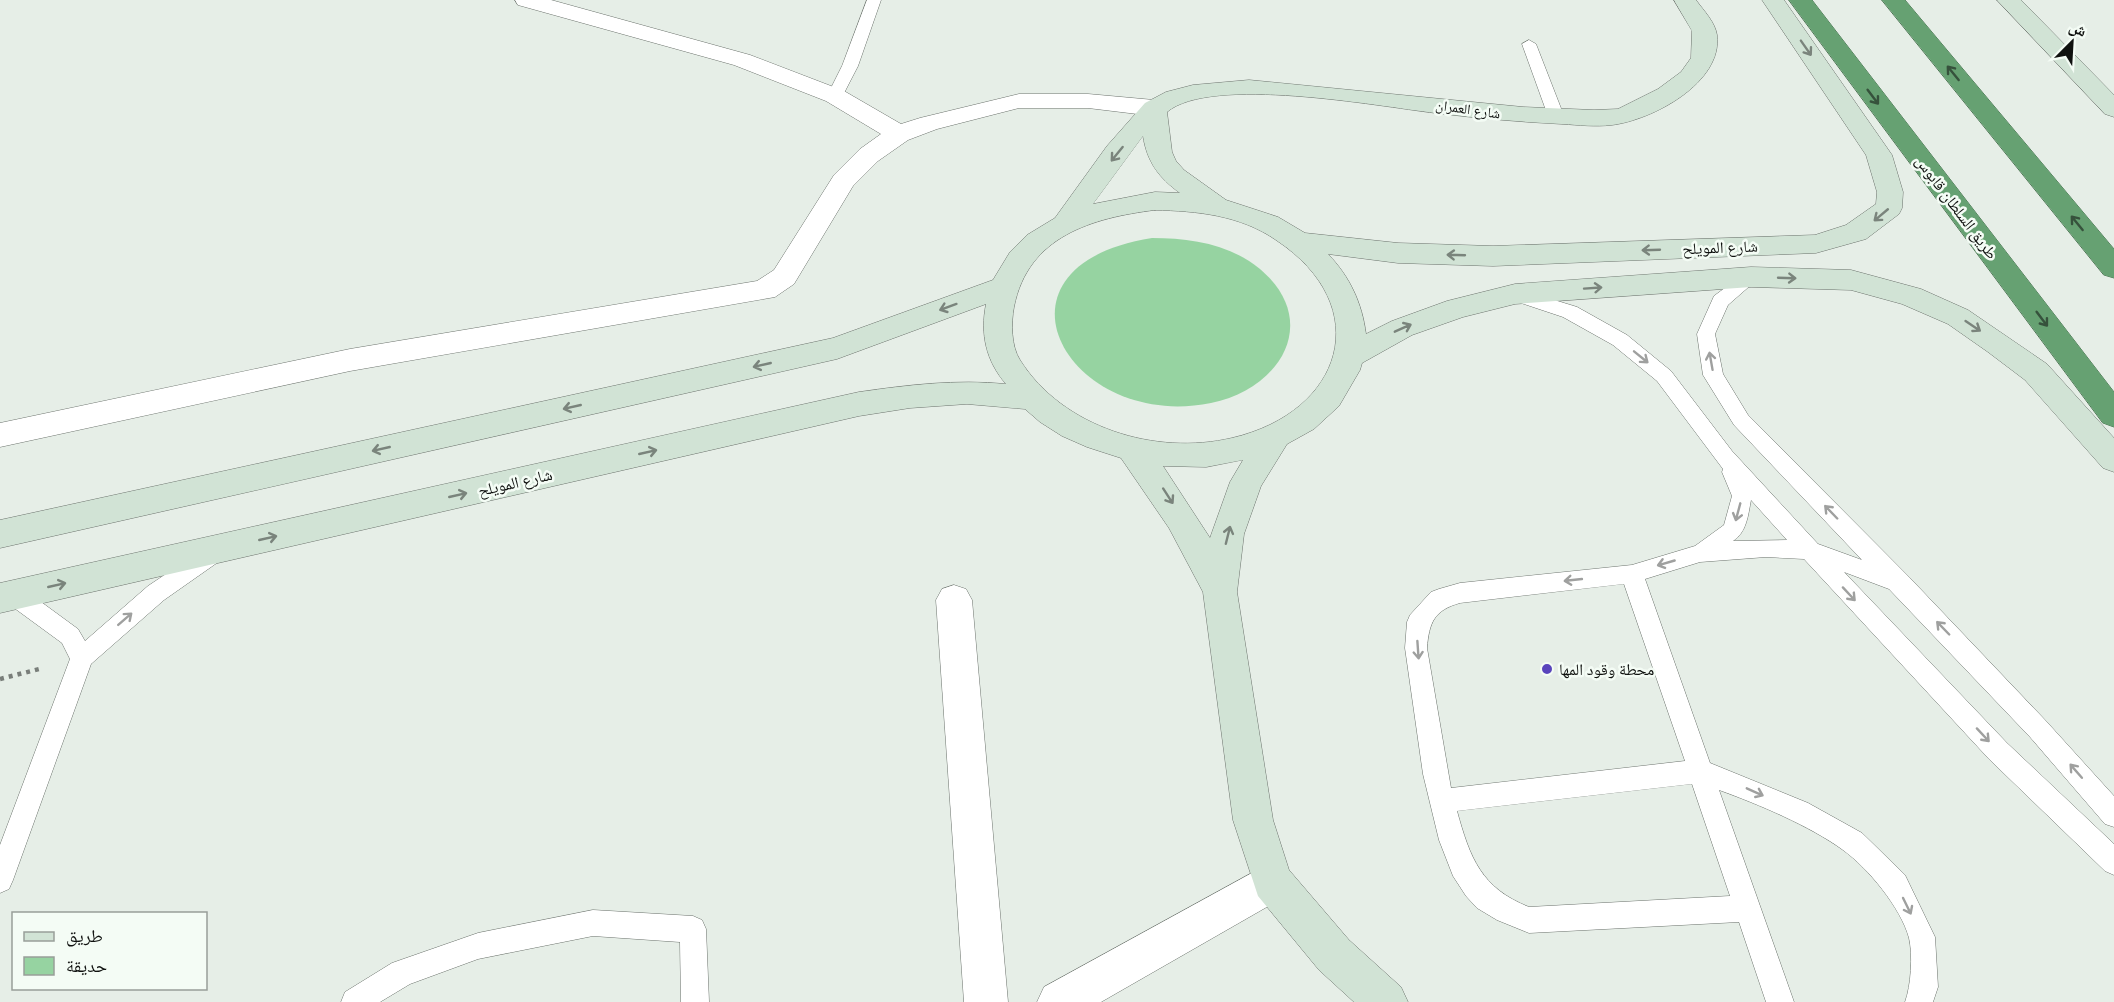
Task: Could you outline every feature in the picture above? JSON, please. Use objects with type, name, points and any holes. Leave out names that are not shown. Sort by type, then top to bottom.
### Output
[{"type":"highway","name":"طريق السلطان قابوس","points":[[1800,0],[2114,415]]},
{"type":"highway","points":[[1893,0],[2114,268]]},
{"type":"main road","name":"شارع العمران","points":[[1066,222],[1107,165],[1154,108],[1173,97],[1210,89],[1267,87],[1412,101],[1508,114],[1618,116],[1642,108],[1672,90],[1692,74],[1704,57],[1705,33],[1685,0]]},
{"type":"main road","name":"شارع المويلح","points":[[1300,242],[1398,253],[1493,256],[1816,244],[1856,232],[1889,208],[1890,192],[1879,155],[1773,0]]},
{"type":"main road","points":[[2008,0],[2114,109]]},
{"type":"main road","points":[[1154,108],[1155,133],[1165,165],[1184,182],[1219,206]]},
{"type":"main road","points":[[1187,201],[1219,206],[1248,215],[1300,242],[1326,266],[1344,294],[1353,324],[1351,355],[1338,387],[1312,416],[1275,438],[1231,451],[1192,454],[1133,450],[1095,437],[1060,420],[1032,398],[1006,362],[996,324],[1003,287],[1017,261],[1039,239],[1066,222],[1094,211],[1124,204],[1187,201]]},
{"type":"main road","name":"شارع المويلح","points":[[1351,355],[1402,328],[1446,312],[1515,294],[1751,277],[1851,280],[1911,296],[1958,316],[2037,372],[2114,459]]},
{"type":"main road","points":[[0,534],[837,348],[1003,287]]},
{"type":"main road","name":"شارع المويلح","points":[[7,597],[859,404],[910,396],[967,392],[1032,398]]},
{"type":"main road","points":[[1275,438],[1246,482],[1227,534],[1220,592],[1252,820],[1272,882],[1334,955],[1386,1002]]},
{"type":"main road","points":[[1133,450],[1166,492],[1195,540],[1220,592]]},
{"type":"street","points":[[526,0],[742,60],[836,96],[899,134]]},
{"type":"street","points":[[0,435],[350,360],[765,290],[784,277],[843,182],[869,155],[899,134],[928,123],[1019,101],[1088,101],[1154,108]]},
{"type":"street","points":[[954,600],[986,1002]]},
{"type":"street","points":[[1059,1002],[1272,882]]},
{"type":"lane","points":[[836,96],[850,66],[874,0]]},
{"type":"lane","points":[[1529,44],[1556,116]]},
{"type":"lane","points":[[1751,277],[1720,301],[1706,334],[1713,375],[1741,420],[2038,729],[2114,815]]},
{"type":"lane","points":[[1515,294],[1570,312],[1620,340],[1664,376],[1725,458],[1810,550],[1998,750],[2114,862]]},
{"type":"lane","points":[[1700,553],[1733,530],[1736,519],[1742,496],[1725,458]]},
{"type":"lane","points":[[0,880],[82,658],[156,593],[223,548]]},
{"type":"lane","points":[[1746,908],[1529,920],[1499,909],[1475,887],[1459,860],[1442,801],[1416,648],[1418,622],[1439,599],[1460,593],[1632,574],[1700,553],[1766,548],[1810,550],[1900,584]]},
{"type":"lane","points":[[1632,574],[1780,1002]]},
{"type":"lane","points":[[7,597],[70,636],[82,658]]},
{"type":"lane","points":[[1442,801],[1700,771],[1742,786],[1799,812],[1853,842],[1896,884],[1922,937],[1924,987],[1918,1002]]},
{"type":"lane","points":[[355,1002],[402,974],[478,945],[592,923],[693,929],[695,1002]]},
{"type":"green space","points":[[1152,238],[1181,239],[1223,248],[1248,260],[1279,289],[1288,310],[1290,331],[1285,351],[1273,368],[1256,384],[1235,395],[1211,403],[1160,405],[1116,393],[1082,371],[1061,342],[1055,310],[1066,280],[1098,254]]},
{"type":"place","name":"محطة وقود المها","points":[[1547,669]]}]
